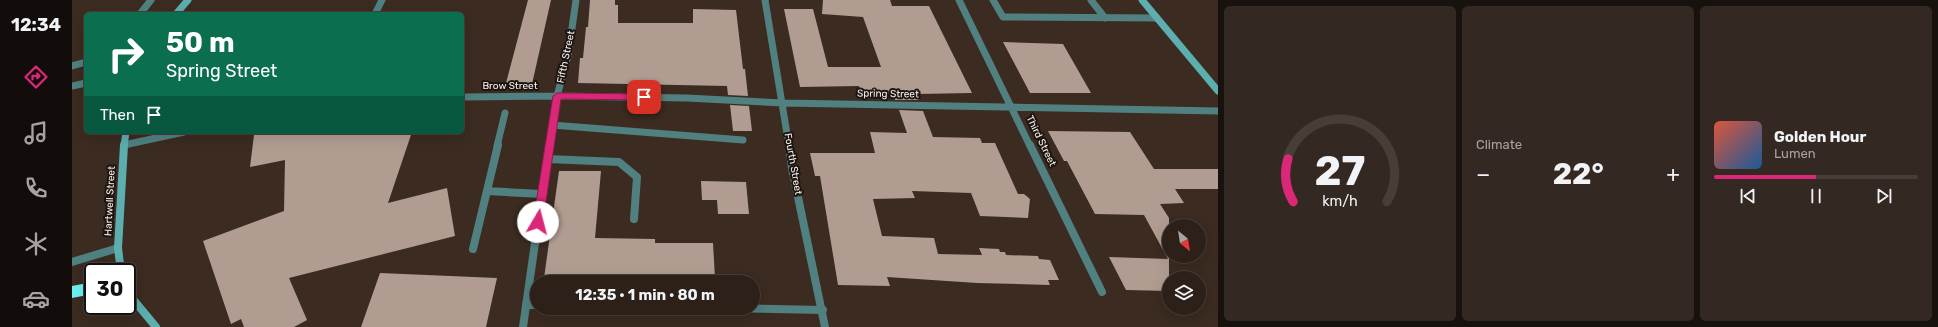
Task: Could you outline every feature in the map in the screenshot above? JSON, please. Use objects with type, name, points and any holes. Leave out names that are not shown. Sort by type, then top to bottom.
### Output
[{"type":"highway","points":[[72,292],[84,290]]},
{"type":"main road","points":[[178,12],[188,0]]},
{"type":"main road","points":[[1142,0],[1218,91]]},
{"type":"main road","name":"Hartwell Street","points":[[120,263],[118,248],[126,134]]},
{"type":"main road","points":[[136,303],[156,327]]},
{"type":"street","points":[[142,12],[151,0]]},
{"type":"street","points":[[376,12],[382,0]]},
{"type":"street","name":"Fifth Street","points":[[522,327],[552,125],[557,96],[568,56],[576,0]]},
{"type":"street","name":"Fourth Street","points":[[765,0],[783,102],[792,168],[823,310],[825,327]]},
{"type":"street","name":"Third Street","points":[[959,0],[1102,292]]},
{"type":"street","points":[[993,0],[1003,17],[1157,18]]},
{"type":"street","points":[[1092,0],[1105,18]]},
{"type":"street","points":[[72,66],[84,63]]},
{"type":"street","points":[[72,86],[84,83]]},
{"type":"street","name":"Brow Street","points":[[464,97],[557,96]]},
{"type":"street","name":"Spring Street","points":[[557,96],[1218,111]]},
{"type":"street","points":[[473,249],[506,113]]},
{"type":"street","points":[[552,125],[743,140]]},
{"type":"street","points":[[124,145],[175,134]]},
{"type":"street","points":[[547,158],[619,162],[637,177],[634,219]]},
{"type":"street","points":[[487,191],[542,194]]},
{"type":"street","points":[[72,262],[118,248]]},
{"type":"street","points":[[760,309],[823,310]]},
{"type":"building","points":[[528,0],[551,0],[532,84],[506,83]]},
{"type":"building","points":[[590,0],[615,0],[615,5],[618,5],[618,23],[693,23],[693,9],[736,10],[743,69],[745,69],[748,96],[728,95],[727,86],[578,83],[580,58],[583,58],[586,27],[588,27]]},
{"type":"building","points":[[823,0],[890,0],[892,6],[929,6],[972,93],[917,94],[919,100],[895,100],[893,94],[861,93],[859,86],[800,87],[784,9],[813,9],[828,67],[881,67],[863,17],[822,14]]},
{"type":"building","points":[[1003,42],[1063,44],[1091,93],[1030,93]]},
{"type":"building","points":[[730,105],[749,106],[752,131],[733,131]]},
{"type":"building","points":[[899,110],[923,111],[933,137],[980,138],[982,143],[995,143],[1018,194],[1024,194],[1030,199],[1028,218],[980,216],[971,193],[912,191],[915,198],[873,199],[882,236],[934,238],[938,254],[982,255],[979,248],[999,249],[1000,252],[1005,252],[1006,255],[1038,256],[1039,259],[1050,260],[1059,280],[1048,280],[1050,285],[977,283],[887,277],[890,286],[838,285],[820,176],[815,176],[810,153],[875,153],[870,132],[907,133]]},
{"type":"building","points":[[1048,131],[1130,132],[1154,169],[1218,169],[1218,189],[1175,189],[1184,203],[1160,204],[1169,218],[1162,219],[1162,248],[1144,215],[1095,214],[1067,161],[1064,161]]},
{"type":"building","points":[[411,134],[388,203],[447,188],[455,236],[289,278],[307,320],[294,327],[244,327],[241,319],[231,324],[203,241],[284,211],[285,160],[250,167],[254,135]]},
{"type":"building","points":[[559,171],[601,171],[595,238],[655,239],[655,243],[713,243],[715,275],[544,275]]},
{"type":"building","points":[[701,181],[746,182],[749,214],[718,214],[717,200],[702,200]]},
{"type":"building","points":[[1109,257],[1162,259],[1162,263],[1169,263],[1169,271],[1162,271],[1162,291],[1126,290]]},
{"type":"building","points":[[380,273],[497,278],[486,327],[361,327]]},
{"type":"route","points":[[538,222],[557,96],[644,97]]}]
